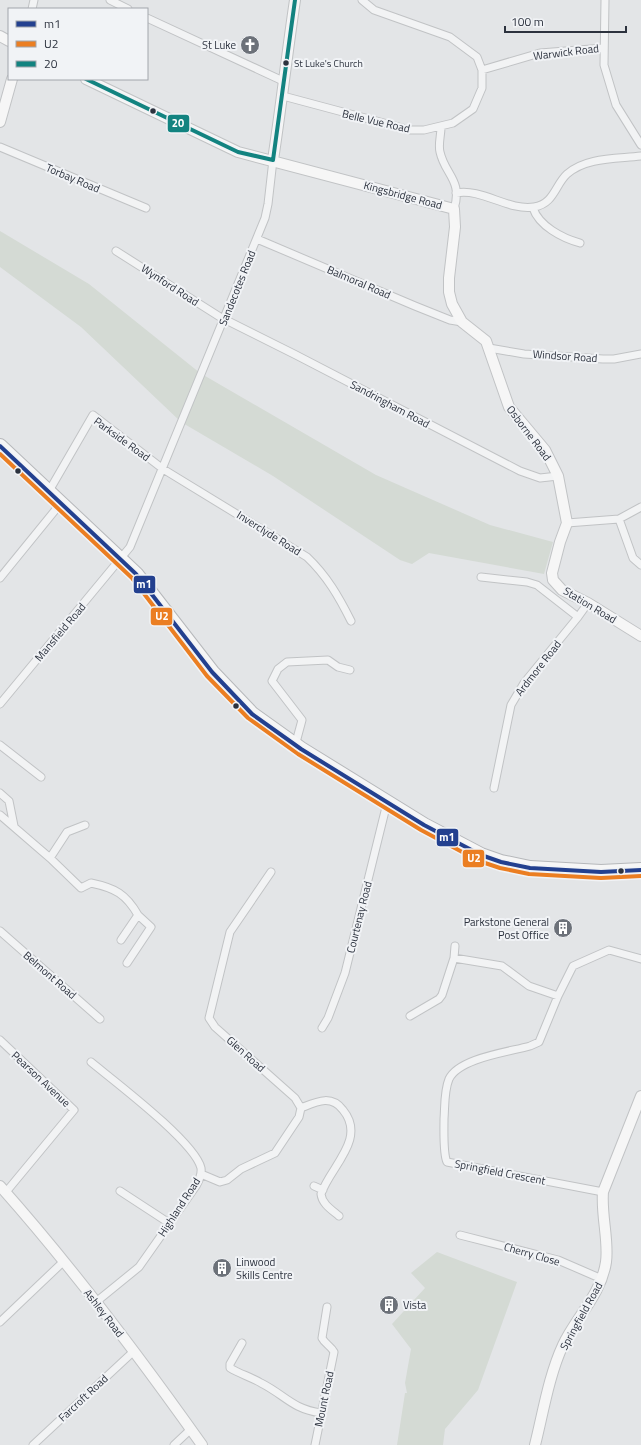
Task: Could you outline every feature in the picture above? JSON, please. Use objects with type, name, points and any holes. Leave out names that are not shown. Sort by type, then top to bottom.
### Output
[{"type":"highway","points":[[0,446],[136,574],[196,653],[231,693],[252,714],[295,746],[387,803],[481,855],[508,864],[530,868],[601,872],[641,870]]},
{"type":"street","points":[[110,0],[126,8]]},
{"type":"street","name":"Sandecotes Road","points":[[121,559],[130,547],[163,469],[200,373],[257,239],[268,204],[283,96],[283,81],[295,0]]},
{"type":"street","points":[[362,0],[374,10],[450,37],[477,57],[482,70]]},
{"type":"street","points":[[605,0],[604,65],[616,105],[641,145]]},
{"type":"street","points":[[148,18],[283,81]]},
{"type":"street","name":"Warwick Road","points":[[482,70],[540,53],[604,48]]},
{"type":"street","name":"Belle Vue Road","points":[[283,96],[410,130],[441,127],[461,119],[472,109],[482,88],[482,70]]},
{"type":"street","points":[[0,122],[12,80]]},
{"type":"street","name":"Kingsbridge Road","points":[[88,80],[238,152],[454,209],[455,220],[449,292],[456,314],[462,322],[481,336],[489,348]]},
{"type":"street","points":[[441,127],[440,154],[455,185],[456,193],[454,209]]},
{"type":"street","name":"Torbay Road","points":[[0,147],[146,208]]},
{"type":"street","points":[[456,193],[470,193],[512,205],[533,208],[548,202],[566,174],[575,168],[607,159],[641,156]]},
{"type":"street","points":[[533,208],[538,219],[558,233],[580,243]]},
{"type":"street","name":"Balmoral Road","points":[[257,239],[450,320],[462,322]]},
{"type":"street","name":"Wynford Road","points":[[116,251],[224,319]]},
{"type":"street","name":"Sandringham Road","points":[[224,319],[520,471],[540,478],[558,476]]},
{"type":"street","name":"Osborne Road","points":[[489,348],[506,401],[545,450],[558,476],[567,523]]},
{"type":"street","name":"Windsor Road","points":[[489,348],[524,354],[581,358],[614,359],[641,354]]},
{"type":"street","name":"Parkside Road","points":[[49,491],[93,415],[163,469]]},
{"type":"street","name":"Inverclyde Road","points":[[163,469],[307,557],[322,571],[334,589],[351,621]]},
{"type":"street","points":[[0,578],[61,502]]},
{"type":"street","points":[[567,523],[619,519],[641,507]]},
{"type":"street","points":[[619,519],[633,558],[641,565]]},
{"type":"street","name":"Station Road","points":[[567,523],[560,542],[552,573],[553,580],[562,590],[588,603],[641,636]]},
{"type":"street","name":"Mansfield Road","points":[[0,704],[121,559]]},
{"type":"street","points":[[481,577],[527,582],[537,585],[578,617]]},
{"type":"street","name":"Ardmore Road","points":[[494,788],[510,705],[524,683],[588,603]]},
{"type":"street","points":[[295,746],[302,720],[272,681],[278,669],[287,662],[328,660],[338,667],[350,670]]},
{"type":"street","points":[[0,745],[41,777]]},
{"type":"street","points":[[0,793],[9,801],[14,826]]},
{"type":"street","name":"Courtenay Road","points":[[322,1028],[328,1018],[345,973],[387,803]]},
{"type":"street","points":[[0,815],[50,858],[81,888],[91,883],[120,892],[131,902],[138,915],[151,927],[127,963]]},
{"type":"street","points":[[50,858],[67,832],[84,825]]},
{"type":"street","name":"Glen Road","points":[[271,872],[230,932],[209,1018],[215,1027],[295,1098],[301,1108]]},
{"type":"street","points":[[120,940],[138,915]]},
{"type":"street","name":"Belmont Road","points":[[0,931],[100,1019]]},
{"type":"street","points":[[410,1016],[439,999],[442,995],[454,958],[455,946]]},
{"type":"street","name":"Springfield Crescent","points":[[603,1192],[451,1163],[446,1159],[444,1121],[446,1091],[453,1074],[461,1066],[539,1042],[558,996],[573,966],[609,950],[641,959]]},
{"type":"street","points":[[454,958],[502,966],[529,986],[558,996]]},
{"type":"street","name":"Pearson Avenue","points":[[0,1040],[77,1108],[3,1189]]},
{"type":"street","name":"Highland Road","points":[[91,1062],[174,1131],[201,1168],[201,1174],[196,1186],[139,1266],[96,1302]]},
{"type":"street","name":"Springfield Road","points":[[535,1445],[557,1360],[563,1344],[589,1305],[602,1279],[606,1261],[602,1206],[603,1192],[641,1096]]},
{"type":"street","points":[[201,1174],[220,1182],[227,1180],[241,1169],[275,1153],[300,1118],[301,1108],[322,1100],[330,1100],[344,1110],[348,1118],[350,1133],[348,1147],[323,1190],[322,1199],[339,1216]]},
{"type":"street","points":[[314,1186],[323,1190]]},
{"type":"street","name":"Ashley Road","points":[[3,1189],[96,1302],[134,1351],[202,1445]]},
{"type":"street","points":[[120,1191],[169,1223]]},
{"type":"street","name":"Cherry Close","points":[[460,1235],[558,1260],[602,1279]]},
{"type":"street","points":[[0,1322],[64,1262]]},
{"type":"street","name":"Mount Road","points":[[315,1445],[334,1352],[322,1338],[327,1307]]},
{"type":"street","points":[[242,1343],[230,1364],[230,1368],[262,1383],[292,1405],[302,1410],[321,1413]]},
{"type":"street","name":"Farcroft Road","points":[[33,1445],[134,1351]]},
{"type":"street","points":[[174,1445],[191,1429]]},
{"type":"shaded area","points":[[0,231],[89,284],[200,373],[376,475],[490,525],[553,542],[544,574],[429,553],[412,564],[400,560],[273,476],[181,422],[81,327],[0,267]]},
{"type":"shaded area","points":[[437,1252],[517,1282],[478,1390],[445,1429],[443,1445],[397,1445],[405,1393],[407,1393],[405,1383],[411,1349],[392,1324],[425,1288],[411,1273]]},
{"type":"transit line","name":"20","points":[[273,160],[295,0]]},
{"type":"transit line","name":"20","points":[[88,80],[238,152],[273,160]]},
{"type":"transit line","name":"m1","points":[[0,446],[136,574],[212,672],[252,714],[301,749],[424,825],[481,855],[501,862],[530,868],[601,872],[641,870]]},
{"type":"transit line","name":"U2","points":[[0,454],[132,578],[207,676],[248,718],[298,754],[421,830],[479,861],[500,868],[529,874],[601,878],[641,876]]},
{"type":"place","name":"St Luke","points":[[250,45]]},
{"type":"place","name":"St Luke's Church","points":[[286,63]]},
{"type":"place","name":"Parkstone General Post Office","points":[[563,928]]},
{"type":"place","name":"Linwood Skills Centre","points":[[222,1268]]},
{"type":"place","name":"Vista","points":[[389,1305]]}]
